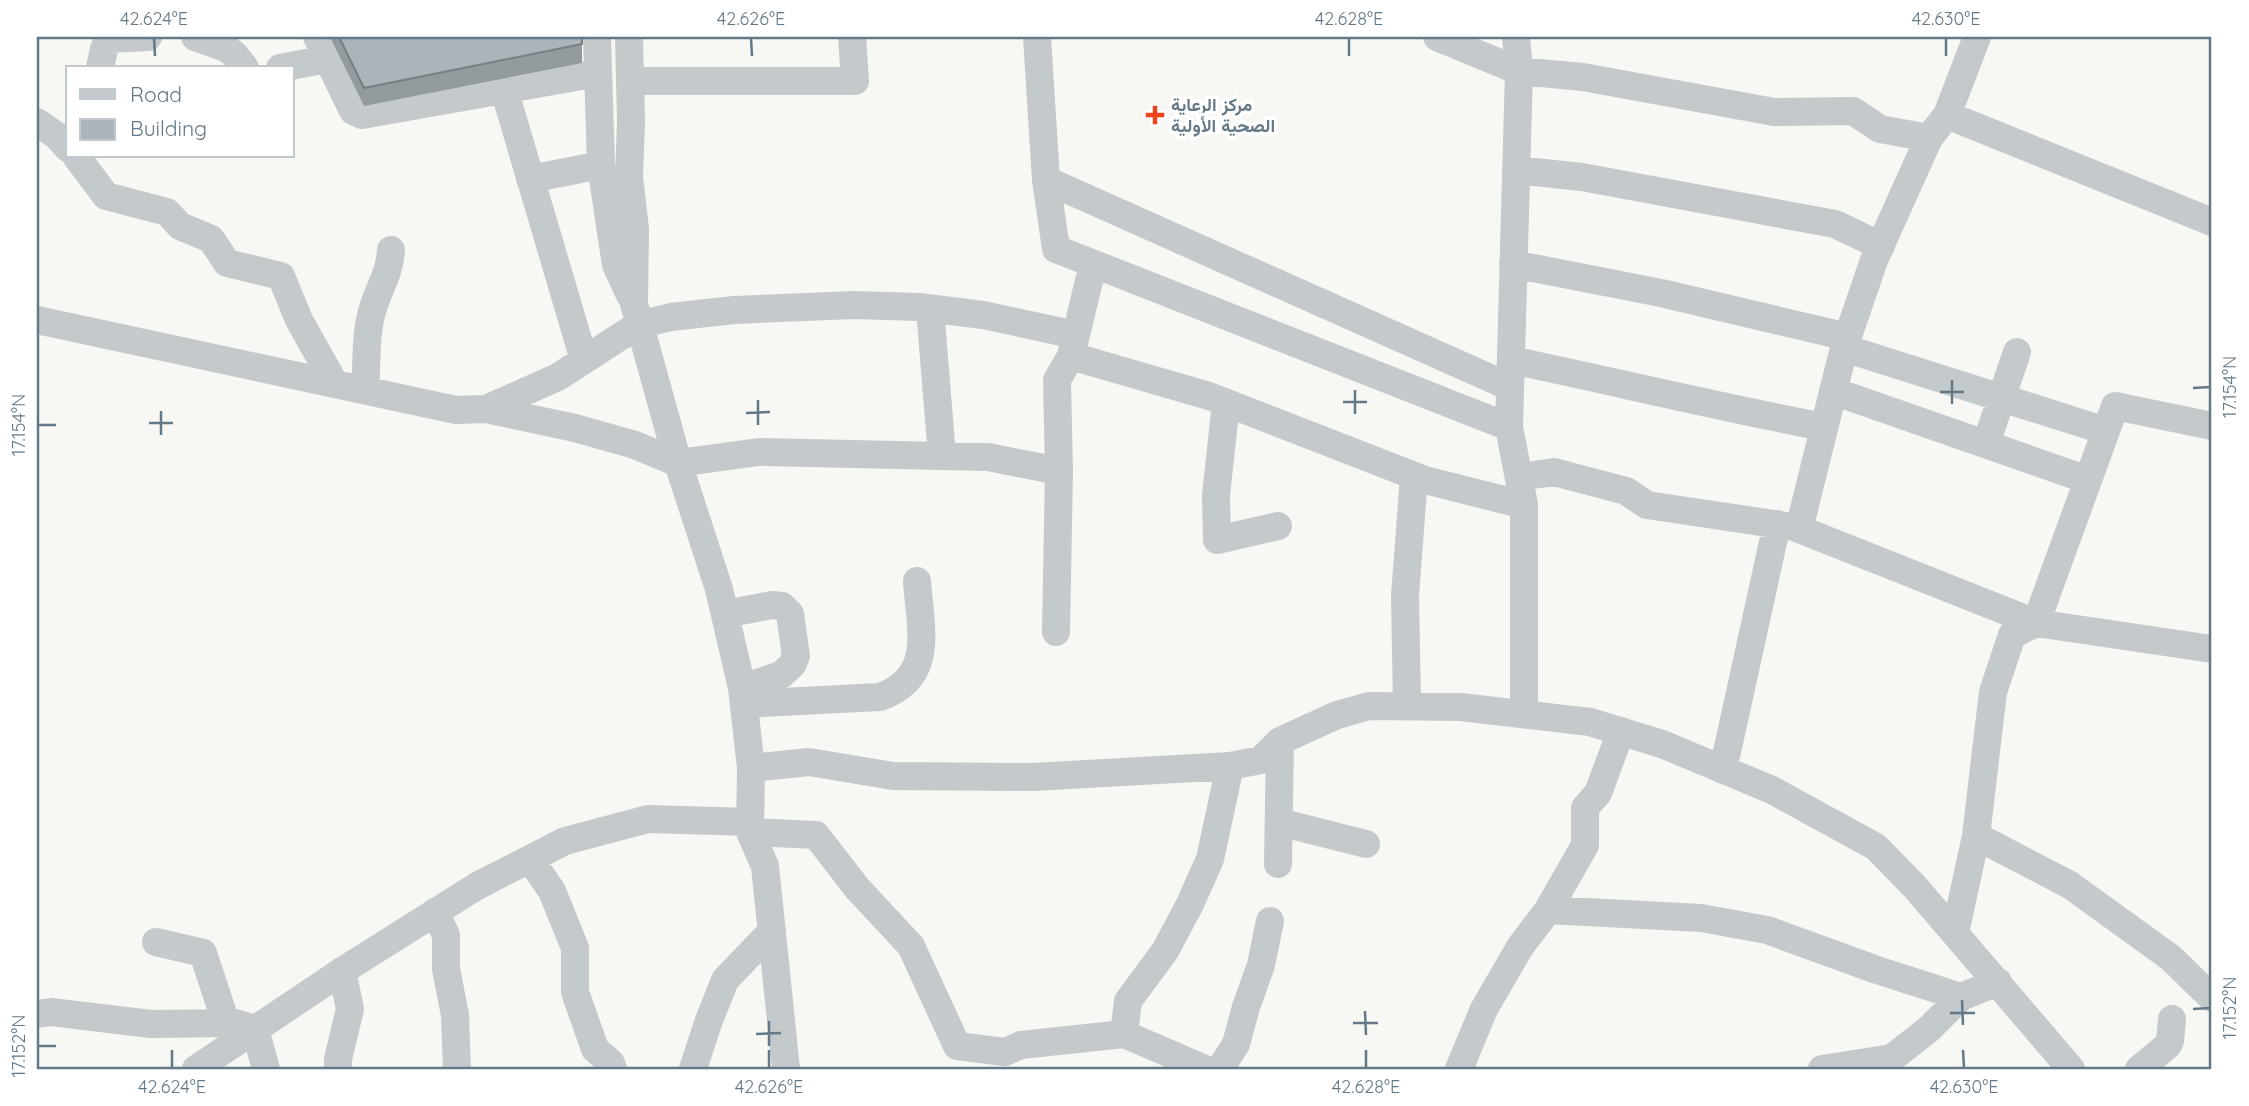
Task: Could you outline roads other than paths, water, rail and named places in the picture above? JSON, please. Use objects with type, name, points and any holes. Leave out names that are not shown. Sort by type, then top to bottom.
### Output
[{"type":"street","points":[[100,66],[109,38],[148,37]]},
{"type":"street","points":[[195,37],[226,48],[243,66]]},
{"type":"street","points":[[597,37],[600,154],[616,265],[636,314],[678,463],[719,589],[743,696],[751,768],[750,827],[765,866],[786,1069]]},
{"type":"street","points":[[629,37],[629,176],[635,229],[636,314]]},
{"type":"street","points":[[630,81],[855,81],[852,37]]},
{"type":"street","points":[[1037,37],[1046,180],[1056,249],[1509,427]]},
{"type":"street","points":[[1437,37],[1519,71],[1583,77],[1774,112],[1853,111],[1880,129],[1929,138]]},
{"type":"street","points":[[1516,37],[1519,71],[1509,427],[1524,505],[1524,714]]},
{"type":"street","points":[[1723,770],[1788,526],[1824,427],[1846,343],[1881,246],[1929,138],[1947,116],[1977,37]]},
{"type":"street","points":[[284,66],[322,48],[352,111],[362,115],[598,73]]},
{"type":"street","points":[[504,89],[584,360]]},
{"type":"street","points":[[1947,116],[2212,222]]},
{"type":"street","points":[[37,122],[66,144]]},
{"type":"street","points":[[530,179],[631,143]]},
{"type":"street","points":[[80,158],[106,196],[167,212],[180,226],[211,239],[227,264],[281,276],[299,320],[335,384]]},
{"type":"street","points":[[1516,170],[1582,177],[1835,224],[1881,246]]},
{"type":"street","points":[[1046,180],[1511,373],[1636,386],[1711,405],[1824,427]]},
{"type":"street","points":[[365,390],[370,322],[390,269],[391,250]]},
{"type":"street","points":[[1056,632],[1059,471],[1057,380],[1074,345],[1093,264]]},
{"type":"street","points":[[1513,264],[1661,293],[1846,343],[2000,398],[2106,431]]},
{"type":"street","points":[[486,409],[558,377],[584,360],[636,314],[671,317],[734,310],[854,305],[930,309],[983,315],[1074,345],[1414,476],[1524,505]]},
{"type":"street","points":[[930,309],[942,456]]},
{"type":"street","points":[[37,320],[456,410],[486,409],[575,428],[635,445],[678,463],[760,452],[988,457],[1059,471]]},
{"type":"street","points":[[1986,444],[2017,352]]},
{"type":"street","points":[[1833,391],[2088,480]]},
{"type":"street","points":[[1226,403],[1216,495],[1217,540],[1278,526]]},
{"type":"street","points":[[1955,933],[1976,836],[1993,692],[2012,635],[2036,623],[2115,406],[2212,426]]},
{"type":"street","points":[[1519,477],[1554,472],[1626,491],[1647,505],[1788,526],[2036,623],[2212,649]]},
{"type":"street","points":[[1407,706],[1405,596],[1414,476]]},
{"type":"street","points":[[743,696],[880,698],[891,693],[909,678],[918,665],[922,652],[917,581]]},
{"type":"street","points":[[725,614],[772,605],[782,606],[790,614],[796,656],[792,665],[781,675],[743,696]]},
{"type":"street","points":[[751,768],[809,762],[893,776],[1033,777],[1230,766],[1261,760],[1280,741],[1337,715],[1368,706],[1461,707],[1590,722],[1662,744],[1772,790],[1876,847],[1915,887],[2071,1069]]},
{"type":"street","points":[[1459,1069],[1484,1009],[1520,947],[1548,910],[1585,845],[1585,808],[1598,793],[1621,732]]},
{"type":"street","points":[[1278,863],[1280,741]]},
{"type":"street","points":[[1124,1034],[1128,1001],[1165,951],[1210,859],[1230,766]]},
{"type":"street","points":[[197,1069],[342,971],[477,886],[565,841],[648,819],[816,835],[857,888],[911,946],[957,1045],[1021,1057],[1124,1034],[1205,1069]]},
{"type":"street","points":[[1279,822],[1366,844]]},
{"type":"street","points":[[1976,836],[2070,885],[2171,958],[2212,998]]},
{"type":"street","points":[[530,859],[552,891],[575,948],[575,992],[595,1049],[611,1063],[613,1069]]},
{"type":"street","points":[[1548,910],[1701,918],[1767,930],[1961,997]]},
{"type":"street","points":[[435,912],[446,936],[446,969],[455,1015],[457,1069]]},
{"type":"street","points":[[1220,1069],[1236,1044],[1261,965],[1270,921]]},
{"type":"street","points":[[693,1069],[725,980],[772,931]]},
{"type":"street","points":[[156,942],[203,953],[226,1023]]},
{"type":"street","points":[[338,1069],[350,1009],[342,971]]},
{"type":"street","points":[[1822,1069],[1892,1058],[1929,1030],[1961,997],[1998,982]]},
{"type":"street","points":[[37,1014],[51,1012],[151,1024],[235,1023],[255,1030]]},
{"type":"street","points":[[2139,1069],[2167,1046],[2172,1019]]},
{"type":"street","points":[[255,1030],[266,1069]]},
{"type":"place","name":"مركز الرعاية الصحية الأولية","points":[[1155,115]]}]
